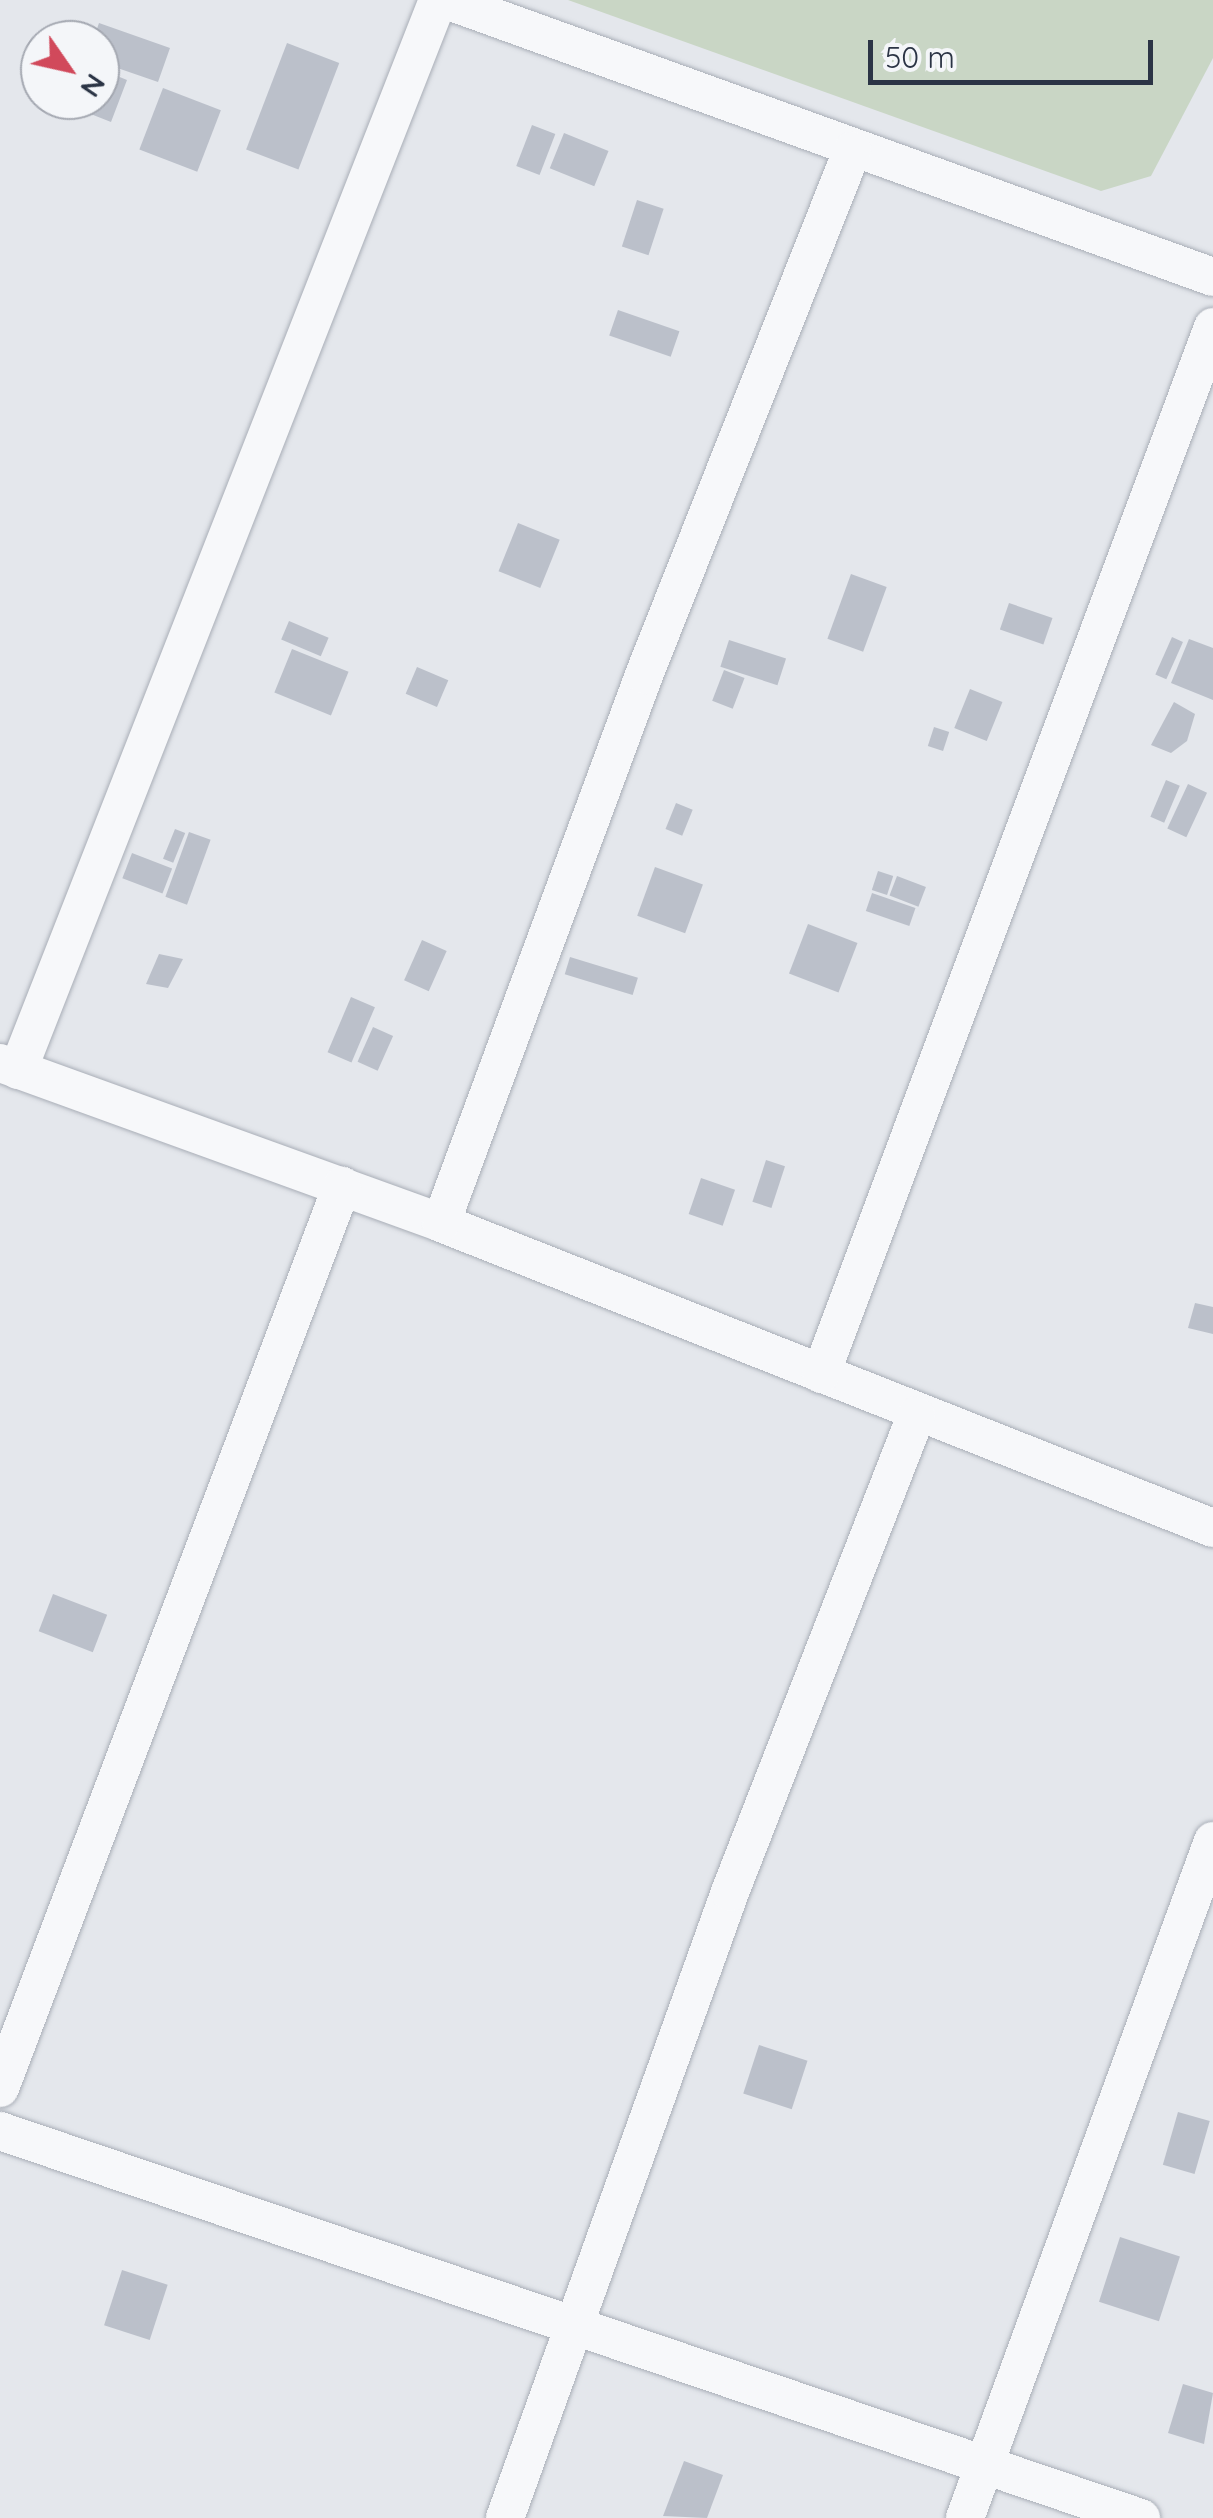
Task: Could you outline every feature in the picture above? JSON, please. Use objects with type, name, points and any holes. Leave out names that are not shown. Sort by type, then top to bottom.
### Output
[{"type":"street","points":[[438,0],[9,1067],[441,1223],[821,1374],[916,1416],[1213,1528]]},
{"type":"street","points":[[446,0],[852,151],[1213,277]]},
{"type":"street","points":[[441,1223],[644,675],[852,151]]},
{"type":"street","points":[[821,1374],[1213,327]]},
{"type":"street","points":[[0,2088],[342,1186]]},
{"type":"street","points":[[505,2518],[730,1892],[916,1416]]},
{"type":"street","points":[[965,2518],[1213,1841]]},
{"type":"street","points":[[0,2131],[573,2329],[1141,2518]]},
{"type":"green space","points":[[568,0],[1213,0],[1213,58],[1151,176],[1101,191]]},
{"type":"building","points":[[120,30],[170,48],[158,82],[120,69]]},
{"type":"building","points":[[287,43],[339,63],[298,169],[246,149]]},
{"type":"building","points":[[120,77],[127,80],[120,98]]},
{"type":"building","points":[[163,88],[221,110],[197,172],[139,150]]},
{"type":"building","points":[[532,125],[555,134],[540,175],[516,166]]},
{"type":"building","points":[[564,133],[609,151],[594,186],[550,168]]},
{"type":"building","points":[[637,200],[664,209],[648,255],[622,247]]},
{"type":"building","points":[[618,310],[679,331],[671,357],[609,336]]},
{"type":"building","points":[[518,523],[560,540],[540,588],[499,571]]},
{"type":"building","points":[[851,574],[887,587],[863,652],[827,639]]},
{"type":"building","points":[[1009,603],[1052,618],[1043,644],[1000,629]]},
{"type":"building","points":[[289,621],[329,638],[321,656],[281,639]]},
{"type":"building","points":[[1172,637],[1183,642],[1166,679],[1155,674]]},
{"type":"building","points":[[1189,639],[1213,648],[1213,700],[1171,683]]},
{"type":"building","points":[[729,640],[786,659],[777,685],[720,667]]},
{"type":"building","points":[[292,649],[349,672],[331,715],[274,693]]},
{"type":"building","points":[[417,667],[448,680],[437,707],[406,694]]},
{"type":"building","points":[[724,670],[745,678],[733,709],[712,701]]},
{"type":"building","points":[[970,689],[1002,702],[987,741],[954,728]]},
{"type":"building","points":[[1174,702],[1195,714],[1187,741],[1171,753],[1151,745]]},
{"type":"building","points":[[934,727],[949,732],[943,751],[928,746]]},
{"type":"building","points":[[1166,780],[1180,786],[1164,823],[1150,817]]},
{"type":"building","points":[[1188,784],[1207,793],[1186,837],[1167,828]]},
{"type":"building","points":[[676,803],[693,810],[682,836],[666,829]]},
{"type":"building","points":[[175,829],[185,833],[173,863],[163,859]]},
{"type":"building","points":[[189,832],[211,840],[187,905],[165,897]]},
{"type":"building","points":[[132,853],[172,868],[162,894],[122,878]]},
{"type":"building","points":[[655,867],[703,884],[685,933],[637,916]]},
{"type":"building","points":[[878,871],[893,876],[887,895],[872,890]]},
{"type":"building","points":[[897,876],[926,887],[918,907],[889,896]]},
{"type":"building","points":[[872,893],[915,908],[909,926],[866,911]]},
{"type":"building","points":[[808,924],[857,943],[838,992],[789,973]]},
{"type":"building","points":[[422,940],[447,951],[429,991],[404,980]]},
{"type":"building","points":[[159,954],[183,959],[168,988],[146,984]]},
{"type":"building","points":[[570,957],[638,978],[633,995],[565,974]]},
{"type":"building","points":[[351,997],[375,1007],[351,1062],[328,1052]]},
{"type":"building","points":[[373,1027],[393,1036],[378,1071],[358,1062]]},
{"type":"building","points":[[766,1160],[785,1166],[771,1208],[752,1202]]},
{"type":"building","points":[[701,1178],[735,1190],[723,1226],[689,1214]]},
{"type":"building","points":[[1195,1303],[1213,1307],[1213,1334],[1188,1328]]},
{"type":"building","points":[[53,1594],[107,1615],[93,1652],[39,1631]]},
{"type":"building","points":[[759,2045],[808,2061],[792,2109],[743,2094]]},
{"type":"building","points":[[1178,2112],[1210,2121],[1195,2174],[1163,2165]]},
{"type":"building","points":[[1120,2237],[1180,2256],[1159,2321],[1099,2302]]},
{"type":"building","points":[[122,2270],[168,2285],[150,2340],[104,2325]]},
{"type":"building","points":[[1183,2384],[1213,2393],[1204,2444],[1168,2433]]},
{"type":"building","points":[[684,2461],[723,2475],[707,2518],[663,2516]]}]
